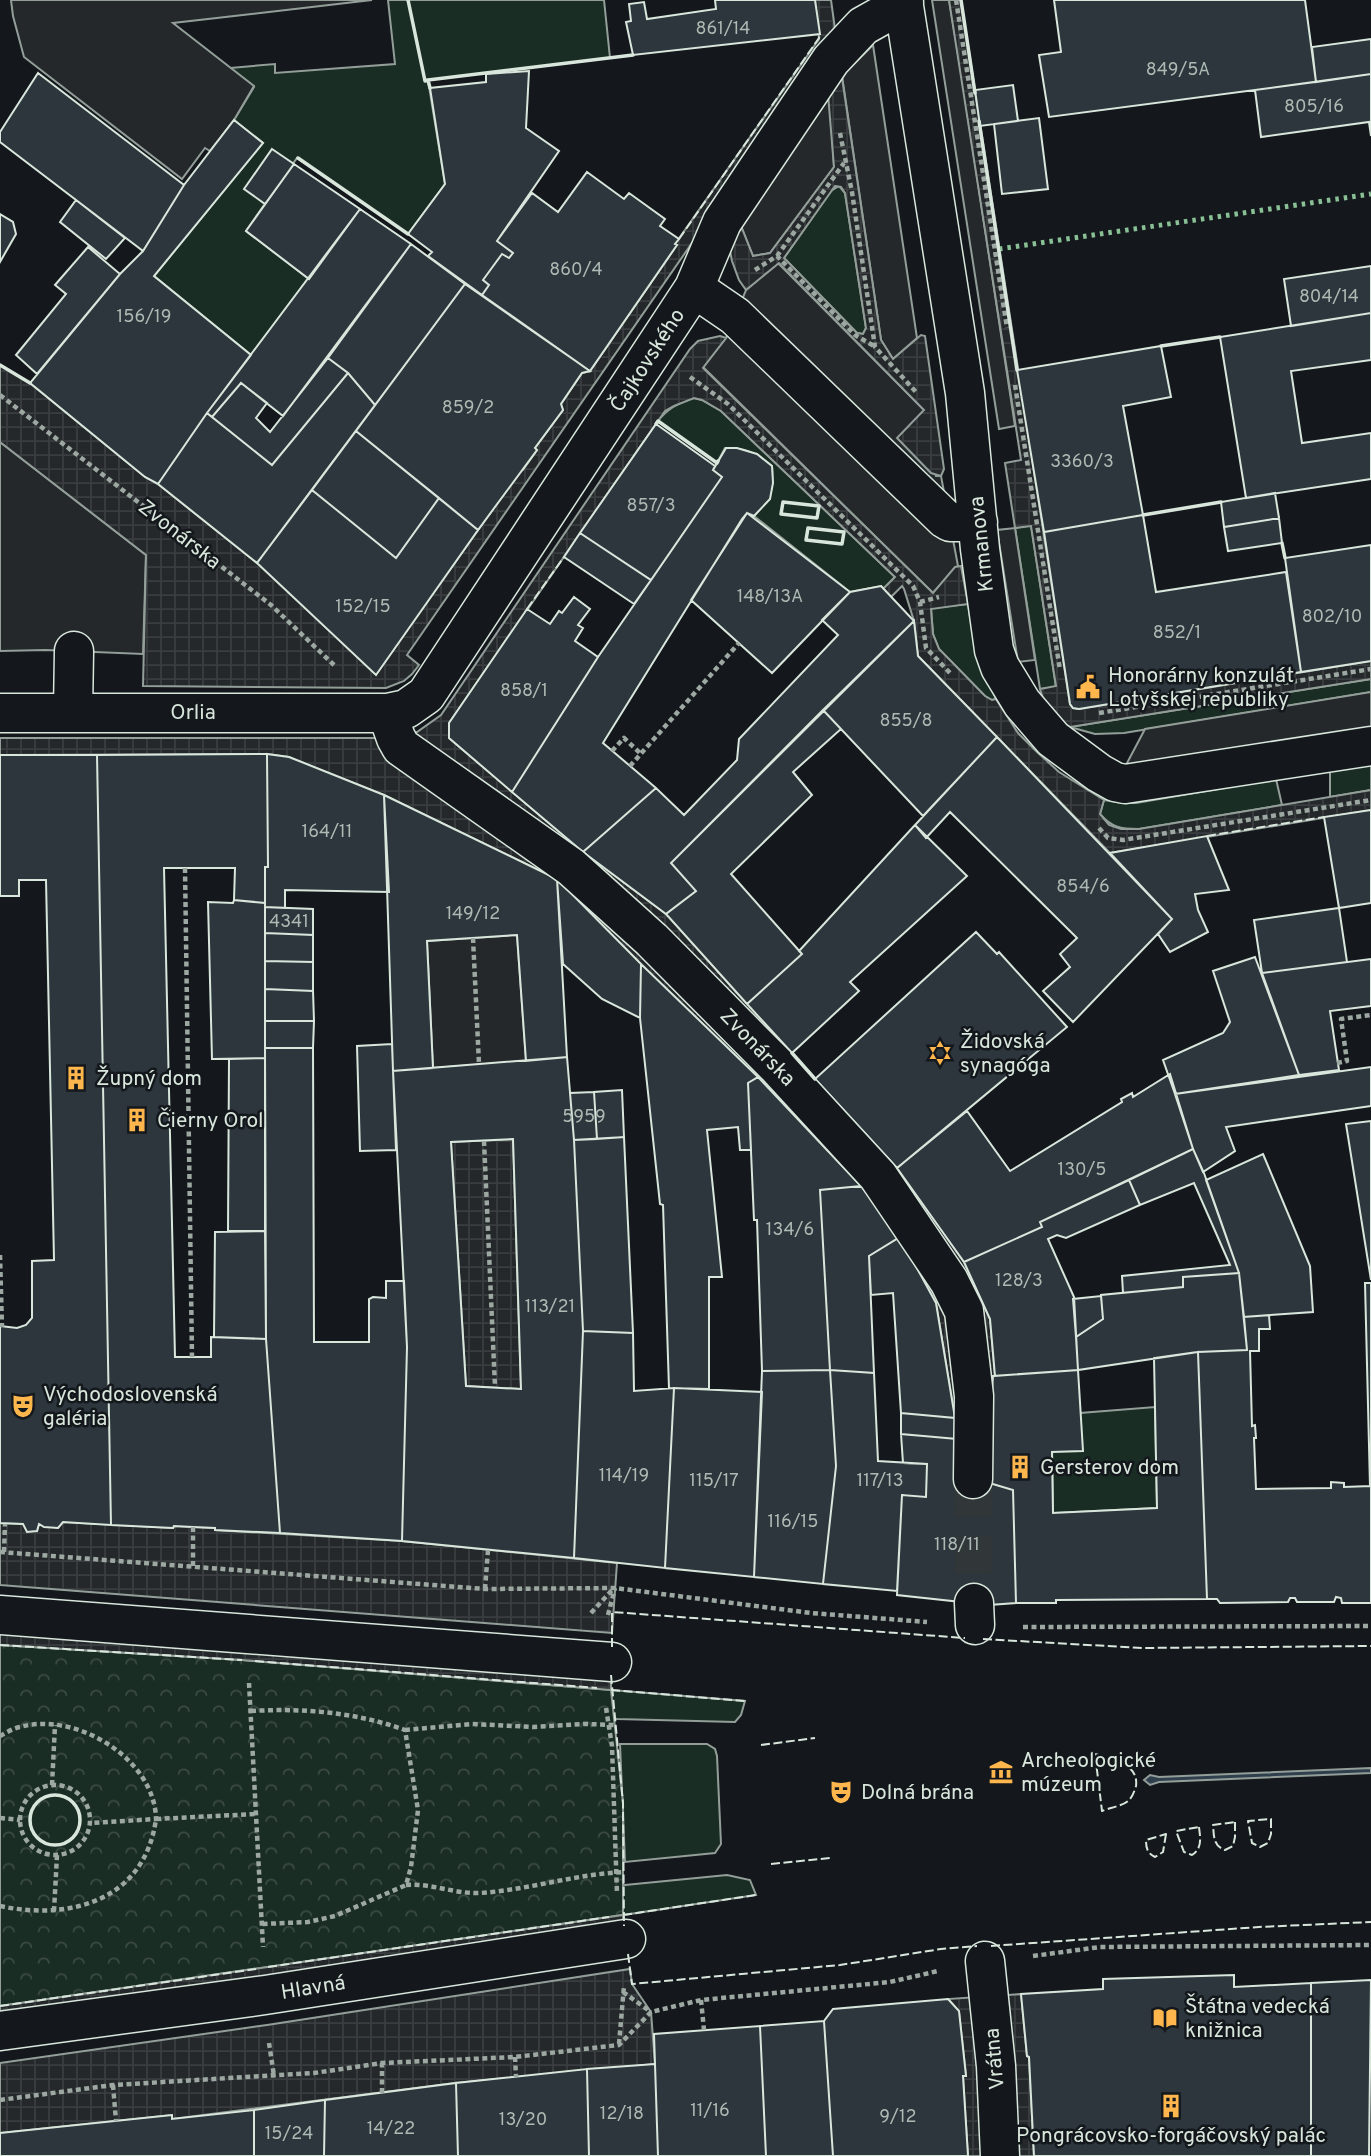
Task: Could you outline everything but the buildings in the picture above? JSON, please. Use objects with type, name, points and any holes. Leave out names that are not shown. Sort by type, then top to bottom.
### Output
[{"type":"street","name":"Čajkovského","points":[[387,713],[406,709],[426,695],[694,288],[722,222],[831,60],[863,26],[903,2]]},
{"type":"street","name":"Krmanova","points":[[903,2],[965,393],[994,650],[1000,667],[1029,713],[1053,739],[1115,782],[1143,783],[1371,746]]},
{"type":"street","points":[[694,288],[735,316],[945,519],[950,522],[978,522]]},
{"type":"street","points":[[73,712],[74,651]]},
{"type":"street","name":"Orlia","points":[[0,713],[387,713]]},
{"type":"street","name":"Zvonárska","points":[[387,713],[401,747],[571,867],[652,940],[776,1065],[878,1176],[949,1281],[964,1311],[974,1396],[973,1479]]},
{"type":"street","points":[[0,1615],[608,1662]]},
{"type":"street","name":"Hlavná","points":[[0,2031],[265,1995],[624,1939]]},
{"type":"street","name":"Vrátna","points":[[985,1961],[996,2066],[1000,2156]]},
{"type":"path","points":[[956,0],[1008,336]]},
{"type":"path","points":[[831,60],[874,347]]},
{"type":"path","points":[[722,222],[732,230],[750,273],[777,256],[845,162]]},
{"type":"path","points":[[777,256],[855,335],[874,347],[921,397]]},
{"type":"path","points":[[686,374],[728,404],[913,586],[920,602],[926,648],[955,678]]},
{"type":"path","points":[[1014,376],[1062,683]]},
{"type":"path","name":"Zvonárska","points":[[0,395],[271,605],[342,672]]},
{"type":"path","points":[[920,602],[942,596]]},
{"type":"path","points":[[630,766],[739,643]]},
{"type":"path","points":[[1086,715],[1371,669]]},
{"type":"path","points":[[612,751],[624,738],[640,753]]},
{"type":"path","points":[[1098,828],[1108,838],[1123,840],[1371,800]]},
{"type":"path","points":[[185,868],[192,1357]]},
{"type":"path","points":[[473,938],[479,1064]]},
{"type":"path","points":[[1337,1063],[1347,1061],[1341,1019],[1371,1015]]},
{"type":"path","points":[[484,1141],[495,1387]]},
{"type":"path","points":[[0,1255],[2,1327]]},
{"type":"path","points":[[5,1524],[2,1552],[485,1589],[615,1588],[608,1609],[607,1724],[612,1746],[616,1872],[626,1970],[619,2045]]},
{"type":"path","points":[[193,1566],[194,1527]]},
{"type":"path","points":[[485,1589],[488,1550]]},
{"type":"path","points":[[244,1570],[265,1995],[274,2076]]},
{"type":"path","points":[[251,1711],[341,1713],[380,1721],[405,1730],[472,1724],[533,1727],[617,1725]]},
{"type":"path","points":[[52,1785],[55,1725]]},
{"type":"path","points":[[0,1736],[19,1727],[55,1725],[90,1734],[129,1762],[142,1776],[151,1791],[156,1819],[149,1848],[142,1863],[132,1877],[99,1900],[69,1910],[54,1911],[17,1910],[0,1906]]},
{"type":"path","points":[[405,1730],[418,1810],[406,1885]]},
{"type":"path","points":[[52,1785],[69,1788],[77,1793],[88,1807],[90,1823],[88,1832],[78,1846],[70,1852],[57,1855],[44,1853],[30,1844],[21,1829],[20,1821],[21,1812],[29,1796],[52,1785]]},
{"type":"path","points":[[90,1823],[256,1814]]},
{"type":"path","points":[[0,1818],[20,1821]]},
{"type":"path","points":[[54,1911],[57,1855]]},
{"type":"path","points":[[262,1924],[308,1922],[335,1916],[406,1885],[421,1884],[453,1892],[482,1893],[624,1872]]},
{"type":"path","points":[[701,2000],[704,2030]]},
{"type":"path","points":[[0,2100],[113,2085],[314,2073],[382,2063],[514,2057],[619,2045],[651,2012]]},
{"type":"path","points":[[514,2057],[516,2077]]},
{"type":"path","points":[[382,2063],[382,2093]]},
{"type":"path","points":[[113,2085],[116,2121]]},
{"type":"green space","points":[[388,0],[604,0],[610,58],[428,80],[445,184],[408,234],[297,158],[246,231],[309,279],[251,355],[154,276],[263,143],[234,120],[254,87],[230,68],[275,64],[275,73],[395,64]]},
{"type":"green space","points":[[839,186],[845,193],[866,328],[863,334],[857,333],[784,258],[831,191]]},
{"type":"green space","points":[[694,398],[721,411],[895,577],[883,589],[881,586],[850,592],[754,516],[770,494],[772,466],[751,452],[733,448],[725,448],[717,463],[658,421],[674,406]]},
{"type":"green space","points":[[1031,525],[1056,687],[1040,689],[1015,528]]},
{"type":"green space","points":[[968,604],[976,652],[996,699],[985,696],[939,649],[933,634],[931,608]]},
{"type":"green space","points":[[1371,679],[1371,692],[1124,733],[1095,734],[1070,727]]},
{"type":"green space","points":[[1371,763],[1371,790],[1330,797],[1330,770]]},
{"type":"green space","points":[[1276,779],[1282,805],[1139,829],[1117,827],[1100,814],[1104,800],[1136,803]]},
{"type":"green space","points":[[1155,1407],[1157,1508],[1053,1513],[1052,1452],[1080,1413]]},
{"type":"green space","points":[[0,1645],[242,1660],[611,1690],[623,1803],[623,1915],[0,2006]]},
{"type":"green space","points":[[611,1690],[745,1701],[741,1715],[735,1722],[617,1719],[612,1718]]},
{"type":"green space","points":[[620,1744],[707,1744],[715,1749],[721,1844],[715,1853],[625,1862]]},
{"type":"green space","points":[[727,1875],[750,1880],[756,1895],[623,1915],[620,1896],[621,1887],[625,1885]]},
{"type":"shaded area","points":[[11,0],[372,0],[173,23],[254,86],[234,120],[210,151],[205,148],[182,179],[24,57]]},
{"type":"shaded area","points":[[815,0],[831,0],[835,29],[712,214],[407,655],[419,665],[412,674],[404,681],[386,688],[143,686],[146,555],[0,442],[0,365],[30,383],[145,477],[158,484],[257,563],[376,674],[537,450],[535,448],[563,410],[561,404],[582,373],[590,371],[677,245],[675,244],[819,39]]},
{"type":"shaded area","points":[[932,0],[949,0],[961,72],[1015,426],[999,429]]},
{"type":"shaded area","points":[[949,0],[961,0],[1070,704],[1079,709],[1371,661],[1371,679],[1070,727],[1043,699],[1040,689],[1056,686],[1031,526],[1015,528],[1005,463],[1021,460]]},
{"type":"shaded area","points":[[873,45],[917,338],[893,359],[881,340],[842,76]]},
{"type":"shaded area","points":[[841,71],[881,340],[893,359],[921,335],[925,336],[944,469],[941,476],[931,473],[897,438],[924,410],[779,263],[746,290],[732,261],[730,251],[739,221],[753,256],[770,253],[834,167],[828,94]],"holes":[[[835,186],[841,187],[845,193],[866,328],[863,334],[857,333],[784,258]]]},
{"type":"shaded area","points":[[829,87],[834,167],[770,253],[753,256],[739,221]]},
{"type":"shaded area","points":[[778,263],[924,410],[936,476],[941,476],[958,566],[933,593],[703,367],[726,338],[746,290]]},
{"type":"shaded area","points":[[720,336],[726,338],[703,368],[933,593],[955,567],[961,566],[968,604],[931,609],[933,634],[939,649],[985,696],[996,699],[1018,733],[1036,751],[1059,772],[1104,800],[1100,814],[1109,825],[1121,829],[1139,829],[1371,790],[1371,810],[1110,853],[918,656],[914,621],[904,589],[902,586],[891,597],[883,589],[895,577],[721,411],[694,398],[665,411],[449,723],[449,738],[583,852],[666,914],[907,1180],[964,1262],[990,1319],[995,1376],[986,1482],[955,1418],[936,1303],[893,1226],[861,1186],[758,1077],[627,952],[557,879],[384,795],[289,757],[267,754],[0,755],[0,738],[395,738],[417,732],[441,715],[690,349],[698,341]]},
{"type":"shaded area","points":[[0,442],[146,555],[143,654],[0,651]]},
{"type":"shaded area","points":[[1015,528],[1035,660],[1018,662],[997,530]]},
{"type":"shaded area","points":[[1371,692],[1371,727],[1126,765],[1145,729]]},
{"type":"shaded area","points":[[517,935],[526,1061],[433,1068],[427,941]]},
{"type":"shaded area","points":[[513,1139],[521,1389],[466,1386],[451,1142]]},
{"type":"shaded area","points":[[63,1522],[215,1528],[402,1541],[617,1563],[612,1633],[0,1585],[0,1523],[23,1524],[37,1531],[39,1524],[58,1528]]},
{"type":"shaded area","points":[[0,1628],[611,1676],[611,1690],[242,1660],[0,1645]]},
{"type":"shaded area","points":[[623,1915],[624,1926],[0,2020],[0,2006]]},
{"type":"shaded area","points":[[630,1969],[632,1984],[651,2012],[655,2064],[456,2083],[172,2119],[171,2115],[0,2133],[0,2063]]},
{"type":"shaded area","points":[[1021,1994],[1029,2057],[1034,2156],[968,2156],[963,2076],[966,2075],[959,2012],[948,1999]]},
{"type":"water","points":[[1371,1768],[1371,1773],[1159,1782],[1150,1785],[1144,1780],[1150,1775],[1159,1777]]},
{"type":"tunnel","points":[[973,1479],[974,1603]]},
{"type":"hedge","points":[[999,249],[1371,194]]},
{"type":"fence","points":[[679,239],[820,34]]},
{"type":"fence","points":[[527,609],[564,557]]},
{"type":"fence","points":[[1207,836],[1324,817]]},
{"type":"fence","points":[[612,1647],[612,1612],[965,1638]]},
{"type":"fence","points":[[983,1639],[1142,1648],[1371,1646]]},
{"type":"fence","points":[[0,1645],[242,1660]]},
{"type":"fence","points":[[255,1661],[597,1688]]},
{"type":"fence","points":[[611,1675],[623,1803],[624,1926]]},
{"type":"fence","points":[[611,1690],[745,1701]]},
{"type":"fence","points":[[761,1745],[815,1738]]},
{"type":"fence","points":[[1095,1754],[1123,1763],[1133,1772],[1136,1786],[1131,1798],[1125,1803],[1102,1811],[1095,1754]]},
{"type":"fence","points":[[1271,1819],[1268,1843],[1260,1847],[1252,1843],[1248,1821],[1271,1819]]},
{"type":"fence","points":[[1235,1822],[1233,1846],[1225,1850],[1216,1843],[1213,1825],[1235,1822]]},
{"type":"fence","points":[[1199,1827],[1198,1849],[1192,1855],[1184,1852],[1176,1831],[1199,1827]]},
{"type":"fence","points":[[1166,1834],[1163,1852],[1155,1857],[1150,1854],[1146,1840],[1166,1834]]},
{"type":"fence","points":[[771,1864],[830,1858]]},
{"type":"fence","points":[[623,1915],[756,1895]]},
{"type":"fence","points":[[268,1967],[609,1917]]},
{"type":"fence","points":[[991,1946],[1371,1922]]},
{"type":"fence","points":[[628,1954],[632,1984],[840,1965],[977,1946]]},
{"type":"fence","points":[[0,2006],[256,1969]]},
{"type":"wall","points":[[408,0],[425,81],[428,80],[430,88]]},
{"type":"wall","points":[[961,0],[975,93]]},
{"type":"wall","points":[[428,80],[633,55]]},
{"type":"wall","points":[[979,121],[1017,370]]},
{"type":"wall","points":[[298,158],[408,234]]},
{"type":"wall","points":[[1161,346],[1220,337]]},
{"type":"wall","points":[[0,365],[30,383]]},
{"type":"wall","points":[[656,424],[658,421],[717,463],[718,461]]},
{"type":"wall","points":[[783,502],[819,506],[817,518],[781,514],[783,502]]},
{"type":"wall","points":[[1143,515],[1221,502]]},
{"type":"wall","points":[[808,528],[844,532],[842,544],[806,540],[808,528]]},
{"type":"wall","points":[[1282,543],[1285,558]]},
{"type":"wall","points":[[792,1053],[815,1079]]},
{"type":"wall","points":[[55,1795],[73,1802],[80,1820],[73,1838],[55,1845],[37,1838],[30,1820],[37,1802],[55,1795]]},
{"type":"place","name":"Honorárny konzulát Lotyšskej republiky","points":[[1088,687]]},
{"type":"place","name":"Židovská synagóga","points":[[940,1053]]},
{"type":"place","name":"Župný dom","points":[[76,1078]]},
{"type":"place","name":"Čierny Orol","points":[[137,1120]]},
{"type":"place","name":"Východoslovenská galéria","points":[[23,1406]]},
{"type":"place","name":"Gersterov dom","points":[[1020,1467]]},
{"type":"place","name":"Archeologické múzeum","points":[[1001,1772]]},
{"type":"place","name":"Dolná brána","points":[[841,1792]]},
{"type":"place","name":"Štátna vedecká knižnica","points":[[1165,2018]]},
{"type":"place","name":"Pongrácovsko-forgáčovský palác","points":[[1171,2106]]}]
